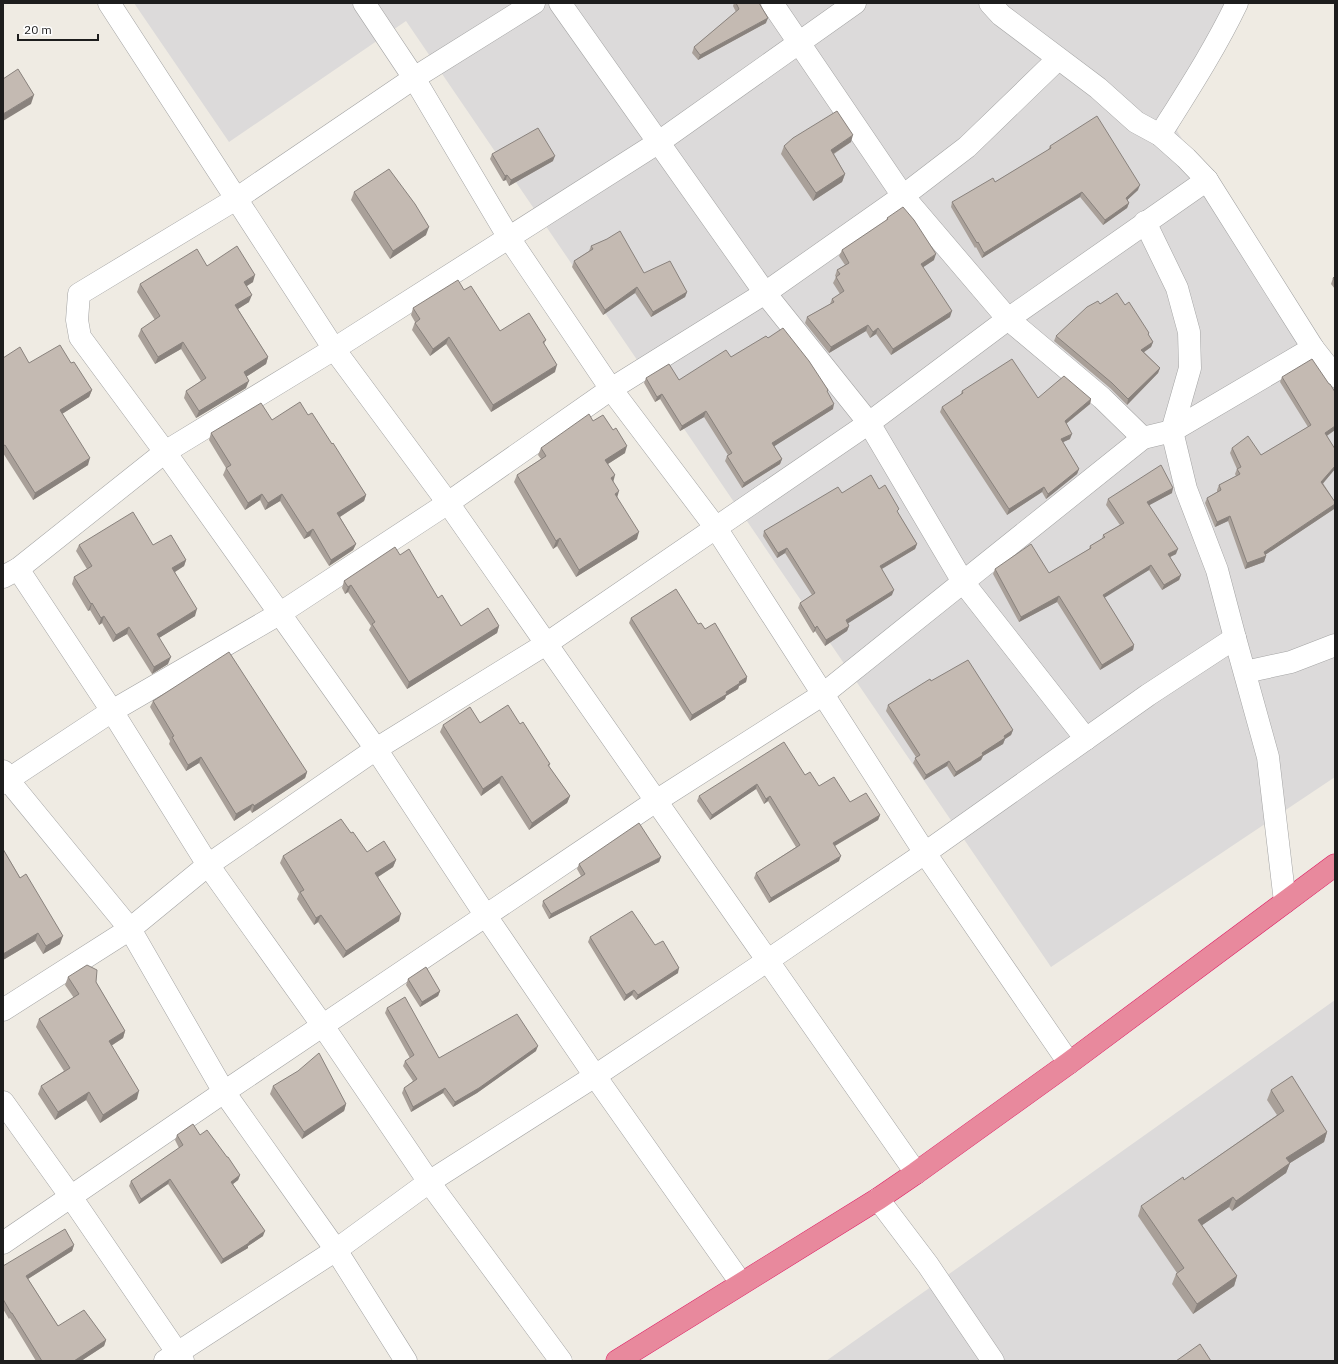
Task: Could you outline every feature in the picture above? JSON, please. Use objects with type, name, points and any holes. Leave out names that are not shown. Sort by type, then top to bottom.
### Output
[{"type":"highway","points":[[617,1361],[878,1199],[916,1173],[1069,1063],[1335,865]]},
{"type":"street","points":[[109,3],[334,348],[448,503],[916,1173]]},
{"type":"street","points":[[364,3],[414,78],[509,238],[611,389],[716,528],[925,853],[1069,1063]]},
{"type":"street","points":[[534,3],[414,78],[236,199],[79,294],[77,320],[80,337],[165,452],[376,749],[486,916],[595,1076],[741,1283]]},
{"type":"street","points":[[560,3],[766,293],[869,423],[964,582],[1086,739]]},
{"type":"street","points":[[772,3],[903,196],[1008,319],[1102,398],[1143,438]]},
{"type":"street","points":[[561,1361],[429,1182],[323,1026],[208,865],[112,711],[10,573],[165,452],[334,348],[660,142],[855,3]]},
{"type":"street","points":[[990,3],[1001,15],[1098,88],[1136,122],[1160,135],[1186,158],[1207,180],[1313,348],[1335,376]]},
{"type":"street","points":[[1160,135],[1207,60],[1237,3]]},
{"type":"street","points":[[406,1361],[336,1250],[224,1092],[130,930],[5,778],[112,711],[279,614],[448,503],[611,389],[766,293],[903,196],[967,147],[1058,59]]},
{"type":"street","points":[[3,1010],[130,930],[208,865],[376,749],[546,644],[869,423],[1008,319],[1207,180]]},
{"type":"street","points":[[1145,222],[1177,288],[1189,332],[1190,368],[1172,430],[1186,489],[1217,570],[1268,757],[1285,902]]},
{"type":"street","points":[[3,1243],[656,801],[822,694],[1143,438],[1172,430],[1313,348]]},
{"type":"street","points":[[3,1102],[70,1197],[175,1358],[336,1250],[429,1182],[595,1076],[767,961],[925,853],[1148,695],[1235,638]]},
{"type":"street","points":[[1245,672],[1291,662],[1335,645]]},
{"type":"street","points":[[878,1199],[928,1265],[993,1361]]},
{"type":"shaded area","points":[[134,3],[1230,3],[1177,131],[1335,381],[1335,777],[1051,967],[406,21],[229,142]]},
{"type":"shaded area","points":[[1335,1000],[1335,1361],[826,1361],[935,1284]]},
{"type":"building","points":[[736,3],[759,3],[768,18],[700,55],[694,47],[739,9]]},
{"type":"building","points":[[18,69],[34,95],[3,114],[3,79]]},
{"type":"building","points":[[837,111],[853,135],[831,150],[845,174],[816,193],[784,146],[793,138]]},
{"type":"building","points":[[1097,116],[1140,185],[1126,198],[1129,203],[1105,220],[1082,192],[984,253],[952,202],[993,178],[995,182],[1051,148],[1050,146]]},
{"type":"building","points":[[538,128],[555,156],[511,180],[507,175],[505,176],[492,154]]},
{"type":"building","points":[[389,169],[415,204],[429,227],[393,251],[354,192]]},
{"type":"building","points":[[903,207],[914,220],[936,254],[921,264],[952,311],[893,349],[878,328],[873,332],[868,325],[831,347],[807,317],[834,302],[832,299],[844,291],[836,277],[840,274],[837,270],[849,263],[842,250]]},
{"type":"building","points":[[620,231],[644,273],[670,261],[687,292],[653,312],[637,287],[605,310],[574,261],[593,249],[591,246]]},
{"type":"building","points":[[237,246],[255,275],[244,282],[252,295],[235,305],[268,357],[244,372],[249,381],[199,411],[186,391],[206,378],[183,342],[158,357],[141,329],[160,316],[140,284],[197,249],[207,266]]},
{"type":"building","points":[[458,280],[464,290],[471,286],[500,331],[529,313],[546,340],[543,342],[557,365],[493,405],[449,337],[433,349],[415,323],[420,319],[413,308]]},
{"type":"building","points":[[1117,293],[1125,305],[1129,302],[1149,333],[1148,334],[1153,342],[1141,350],[1160,368],[1128,399],[1112,383],[1056,336],[1087,307],[1098,301],[1100,304]]},
{"type":"building","points":[[783,328],[809,361],[828,390],[827,391],[834,404],[772,443],[782,459],[744,483],[727,456],[732,453],[706,411],[682,426],[662,394],[657,397],[646,378],[669,364],[679,380],[726,350],[731,357],[766,336],[768,338]]},
{"type":"building","points":[[60,345],[71,363],[74,362],[92,390],[60,410],[90,458],[35,493],[5,445],[3,446],[3,358],[20,347],[29,363]]},
{"type":"building","points":[[1012,359],[1038,398],[1064,376],[1091,399],[1065,421],[1072,434],[1061,439],[1079,469],[1048,494],[1044,487],[1009,509],[942,407],[963,393],[962,391]]},
{"type":"building","points":[[1312,359],[1335,392],[1335,426],[1325,433],[1335,449],[1335,466],[1321,482],[1335,504],[1264,552],[1266,556],[1247,563],[1230,516],[1217,522],[1207,498],[1221,490],[1219,485],[1240,474],[1237,469],[1241,467],[1232,448],[1248,436],[1261,455],[1311,425],[1282,377]]},
{"type":"building","points":[[300,402],[308,415],[312,413],[366,495],[337,513],[356,544],[331,560],[313,529],[307,533],[282,494],[268,503],[262,494],[248,503],[226,468],[231,465],[211,433],[261,403],[272,420]]},
{"type":"building","points":[[589,414],[593,421],[603,415],[613,430],[616,428],[627,446],[605,460],[615,475],[611,478],[619,491],[615,494],[639,532],[579,570],[560,538],[556,541],[517,475],[546,456],[541,448]]},
{"type":"building","points":[[1161,465],[1173,488],[1147,502],[1178,549],[1168,554],[1181,575],[1164,585],[1151,565],[1103,595],[1134,645],[1102,665],[1059,596],[1021,617],[995,569],[1031,544],[1049,573],[1091,548],[1090,546],[1105,537],[1103,535],[1124,523],[1108,499]]},
{"type":"building","points":[[871,475],[879,489],[885,485],[899,509],[897,511],[917,544],[880,566],[894,590],[846,620],[849,626],[826,640],[817,626],[815,628],[800,603],[815,593],[787,548],[778,553],[764,531],[838,487],[842,493]]},
{"type":"building","points":[[133,512],[153,545],[171,535],[186,560],[172,568],[197,609],[157,634],[171,657],[154,667],[129,627],[116,635],[104,616],[101,618],[74,577],[92,566],[79,545]]},
{"type":"building","points":[[395,547],[400,555],[409,549],[438,598],[442,595],[461,626],[488,608],[499,626],[409,682],[372,624],[375,622],[351,585],[348,587],[344,581]]},
{"type":"building","points":[[676,589],[698,624],[701,623],[705,629],[715,623],[747,677],[726,692],[727,694],[692,715],[631,618]]},
{"type":"building","points":[[229,652],[307,772],[254,806],[253,804],[236,814],[201,757],[188,765],[172,737],[174,736],[153,701]]},
{"type":"building","points":[[968,660],[1013,730],[1004,736],[1005,738],[982,753],[983,755],[956,772],[949,761],[926,775],[915,758],[920,755],[888,705],[930,679],[931,681]]},
{"type":"building","points":[[508,705],[520,724],[523,722],[550,764],[548,765],[570,796],[532,823],[502,776],[483,789],[443,725],[470,707],[480,723]]},
{"type":"building","points":[[784,742],[805,775],[810,772],[819,786],[834,777],[850,802],[866,793],[880,815],[833,843],[841,856],[771,898],[756,873],[800,845],[770,796],[766,799],[757,784],[712,815],[699,796]]},
{"type":"building","points":[[341,819],[351,833],[353,832],[367,852],[384,841],[396,860],[375,873],[401,914],[346,951],[321,915],[316,918],[300,892],[304,890],[283,856]]},
{"type":"building","points":[[639,823],[661,857],[551,914],[543,901],[585,874],[579,864]]},
{"type":"building","points":[[3,849],[20,878],[26,874],[63,936],[46,946],[38,933],[3,954]]},
{"type":"building","points":[[632,911],[655,945],[663,941],[679,968],[638,995],[634,990],[626,995],[590,937]]},
{"type":"building","points":[[87,965],[97,970],[96,982],[125,1031],[109,1041],[139,1091],[103,1115],[89,1092],[58,1112],[41,1086],[70,1068],[39,1019],[79,994],[68,977]]},
{"type":"building","points":[[426,967],[440,991],[422,1002],[408,979]]},
{"type":"building","points":[[405,997],[439,1058],[517,1014],[538,1046],[479,1088],[455,1102],[445,1088],[413,1107],[404,1088],[417,1079],[405,1061],[414,1055],[387,1008]]},
{"type":"building","points":[[319,1053],[346,1104],[304,1132],[273,1086],[298,1071]]},
{"type":"building","points":[[1292,1076],[1327,1132],[1286,1158],[1290,1163],[1236,1201],[1233,1197],[1198,1220],[1237,1276],[1197,1304],[1176,1274],[1184,1268],[1141,1206],[1183,1177],[1184,1180],[1284,1111],[1271,1090]]},
{"type":"building","points":[[193,1124],[200,1135],[207,1130],[228,1157],[240,1175],[231,1182],[265,1231],[223,1259],[170,1179],[141,1199],[131,1181],[183,1145],[177,1135]]},
{"type":"building","points":[[65,1229],[74,1245],[26,1276],[58,1326],[84,1310],[106,1340],[74,1361],[42,1361],[3,1299],[3,1266]]},
{"type":"building","points":[[1200,1344],[1211,1361],[1176,1361]]}]
